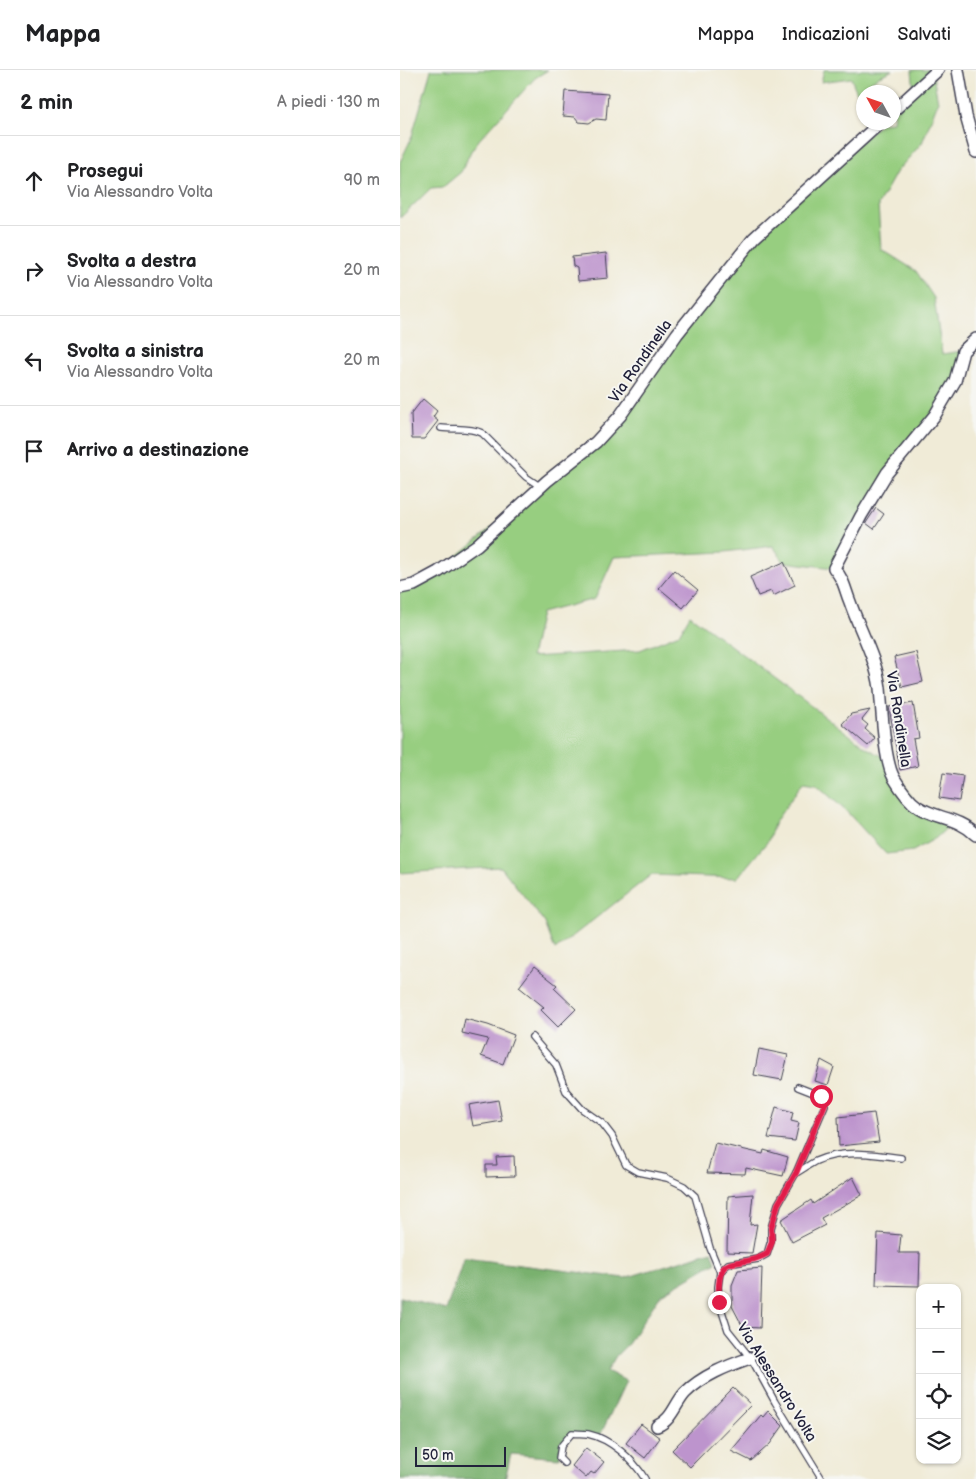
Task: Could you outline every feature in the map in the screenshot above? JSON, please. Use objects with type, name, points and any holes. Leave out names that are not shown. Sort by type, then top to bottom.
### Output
[{"type":"street","points":[[901,104],[938,70]]},
{"type":"street","points":[[958,70],[966,116],[976,152]]},
{"type":"street","name":"Via Rondinella","points":[[400,588],[414,584],[438,572],[478,544],[596,442],[620,416],[677,334],[754,238],[872,130]]},
{"type":"street","name":"Via Rondinella","points":[[976,339],[963,351],[955,381],[935,415],[887,473],[834,568],[843,580],[849,601],[876,668],[888,759],[893,776],[918,807],[936,815],[955,820],[976,835]]},
{"type":"street","points":[[657,1426],[665,1423],[685,1393],[709,1375],[750,1358]]},
{"type":"lane","points":[[441,428],[454,430],[463,428],[474,429],[482,433],[526,477],[542,487]]},
{"type":"lane","points":[[532,1037],[556,1065],[566,1091],[582,1109],[602,1123],[612,1136],[626,1165],[638,1172],[667,1178],[684,1186],[695,1196],[710,1248],[720,1272],[728,1264],[758,1259],[767,1254],[772,1242],[771,1228],[778,1204],[796,1173],[825,1104],[821,1096],[798,1088]]},
{"type":"lane","points":[[796,1173],[818,1160],[842,1154],[874,1154],[901,1158]]},
{"type":"lane","name":"Via Alessandro Volta","points":[[720,1272],[719,1302],[728,1330],[750,1358],[822,1479]]},
{"type":"lane","points":[[564,1463],[560,1458],[562,1446],[572,1433],[588,1434],[608,1442],[627,1455],[645,1479]]},
{"type":"green space","points":[[431,70],[548,70],[535,78],[479,140],[471,151],[461,172],[443,187],[431,188],[400,218],[400,162],[411,139]]},
{"type":"green space","points":[[824,70],[893,70],[879,76],[867,85],[856,85],[856,90],[851,78],[821,82]]},
{"type":"green space","points":[[912,70],[938,70],[933,75],[938,102],[922,143],[897,171],[878,205],[881,249],[916,271],[934,298],[942,354],[963,351],[955,381],[915,438],[834,568],[784,562],[773,546],[725,552],[614,557],[595,599],[541,613],[531,657],[640,650],[679,634],[690,615],[867,748],[888,759],[918,807],[955,820],[936,838],[913,851],[886,854],[847,812],[816,784],[803,782],[775,822],[768,841],[737,878],[651,875],[555,950],[545,923],[501,867],[400,873],[400,588],[438,572],[596,442],[754,238],[873,130],[901,130],[901,104],[914,92]]},
{"type":"green space","points":[[712,1251],[716,1262],[661,1294],[628,1344],[616,1356],[607,1371],[626,1381],[599,1438],[572,1433],[561,1446],[559,1458],[511,1454],[505,1479],[400,1479],[400,1297],[446,1310],[464,1258],[625,1278]]},
{"type":"building","points":[[565,91],[608,94],[606,120],[596,119],[589,123],[579,122],[575,117],[563,116]]},
{"type":"building","points":[[606,253],[608,278],[578,281],[577,268],[573,266],[572,257]]},
{"type":"building","points":[[423,399],[437,411],[433,417],[438,421],[424,439],[412,439],[411,414]]},
{"type":"building","points":[[876,508],[884,514],[874,529],[866,523]]},
{"type":"building","points":[[784,562],[795,585],[773,596],[771,591],[758,596],[750,577]]},
{"type":"building","points":[[674,570],[698,590],[683,608],[659,588]]},
{"type":"building","points":[[916,652],[923,682],[902,687],[894,657]]},
{"type":"building","points":[[913,703],[919,738],[913,739],[918,766],[900,770],[889,707]]},
{"type":"building","points":[[870,710],[862,720],[868,725],[865,729],[875,738],[868,746],[842,724],[851,714]]},
{"type":"building","points":[[943,773],[963,776],[959,801],[939,798]]},
{"type":"building","points":[[534,967],[557,985],[554,988],[576,1009],[558,1027],[541,1010],[544,1007],[519,987]]},
{"type":"building","points":[[465,1019],[514,1035],[503,1064],[481,1056],[488,1039],[462,1033]]},
{"type":"building","points":[[759,1049],[788,1055],[782,1080],[754,1075]]},
{"type":"building","points":[[821,1060],[834,1067],[828,1085],[815,1081]]},
{"type":"building","points":[[498,1100],[502,1121],[473,1126],[469,1105]]},
{"type":"building","points":[[776,1107],[793,1112],[791,1121],[799,1123],[795,1141],[768,1138]]},
{"type":"building","points":[[874,1113],[879,1142],[839,1146],[838,1117]]},
{"type":"building","points":[[715,1143],[763,1154],[764,1150],[788,1157],[783,1176],[746,1168],[745,1174],[707,1173]]},
{"type":"building","points":[[514,1156],[515,1176],[486,1177],[486,1165],[497,1165],[496,1157]]},
{"type":"building","points":[[853,1177],[862,1195],[821,1218],[825,1225],[792,1242],[781,1220],[811,1200],[813,1204]]},
{"type":"building","points":[[753,1194],[750,1225],[757,1224],[752,1253],[727,1252],[728,1196]]},
{"type":"building","points":[[878,1233],[901,1235],[899,1253],[920,1253],[919,1284],[916,1284],[916,1286],[876,1285]]},
{"type":"building","points":[[762,1268],[760,1328],[743,1327],[732,1306],[732,1285],[738,1270]]},
{"type":"building","points":[[733,1388],[751,1405],[690,1467],[672,1450]]},
{"type":"building","points":[[768,1411],[783,1426],[770,1444],[751,1461],[731,1451],[761,1415],[763,1417]]},
{"type":"building","points":[[641,1424],[660,1438],[645,1458],[626,1443]]},
{"type":"building","points":[[586,1448],[604,1462],[594,1474],[591,1472],[586,1478],[572,1466]]},
{"type":"route","points":[[719,1302],[720,1272],[728,1264],[758,1259],[767,1254],[772,1242],[771,1228],[778,1204],[796,1173],[825,1104],[821,1096]]}]
